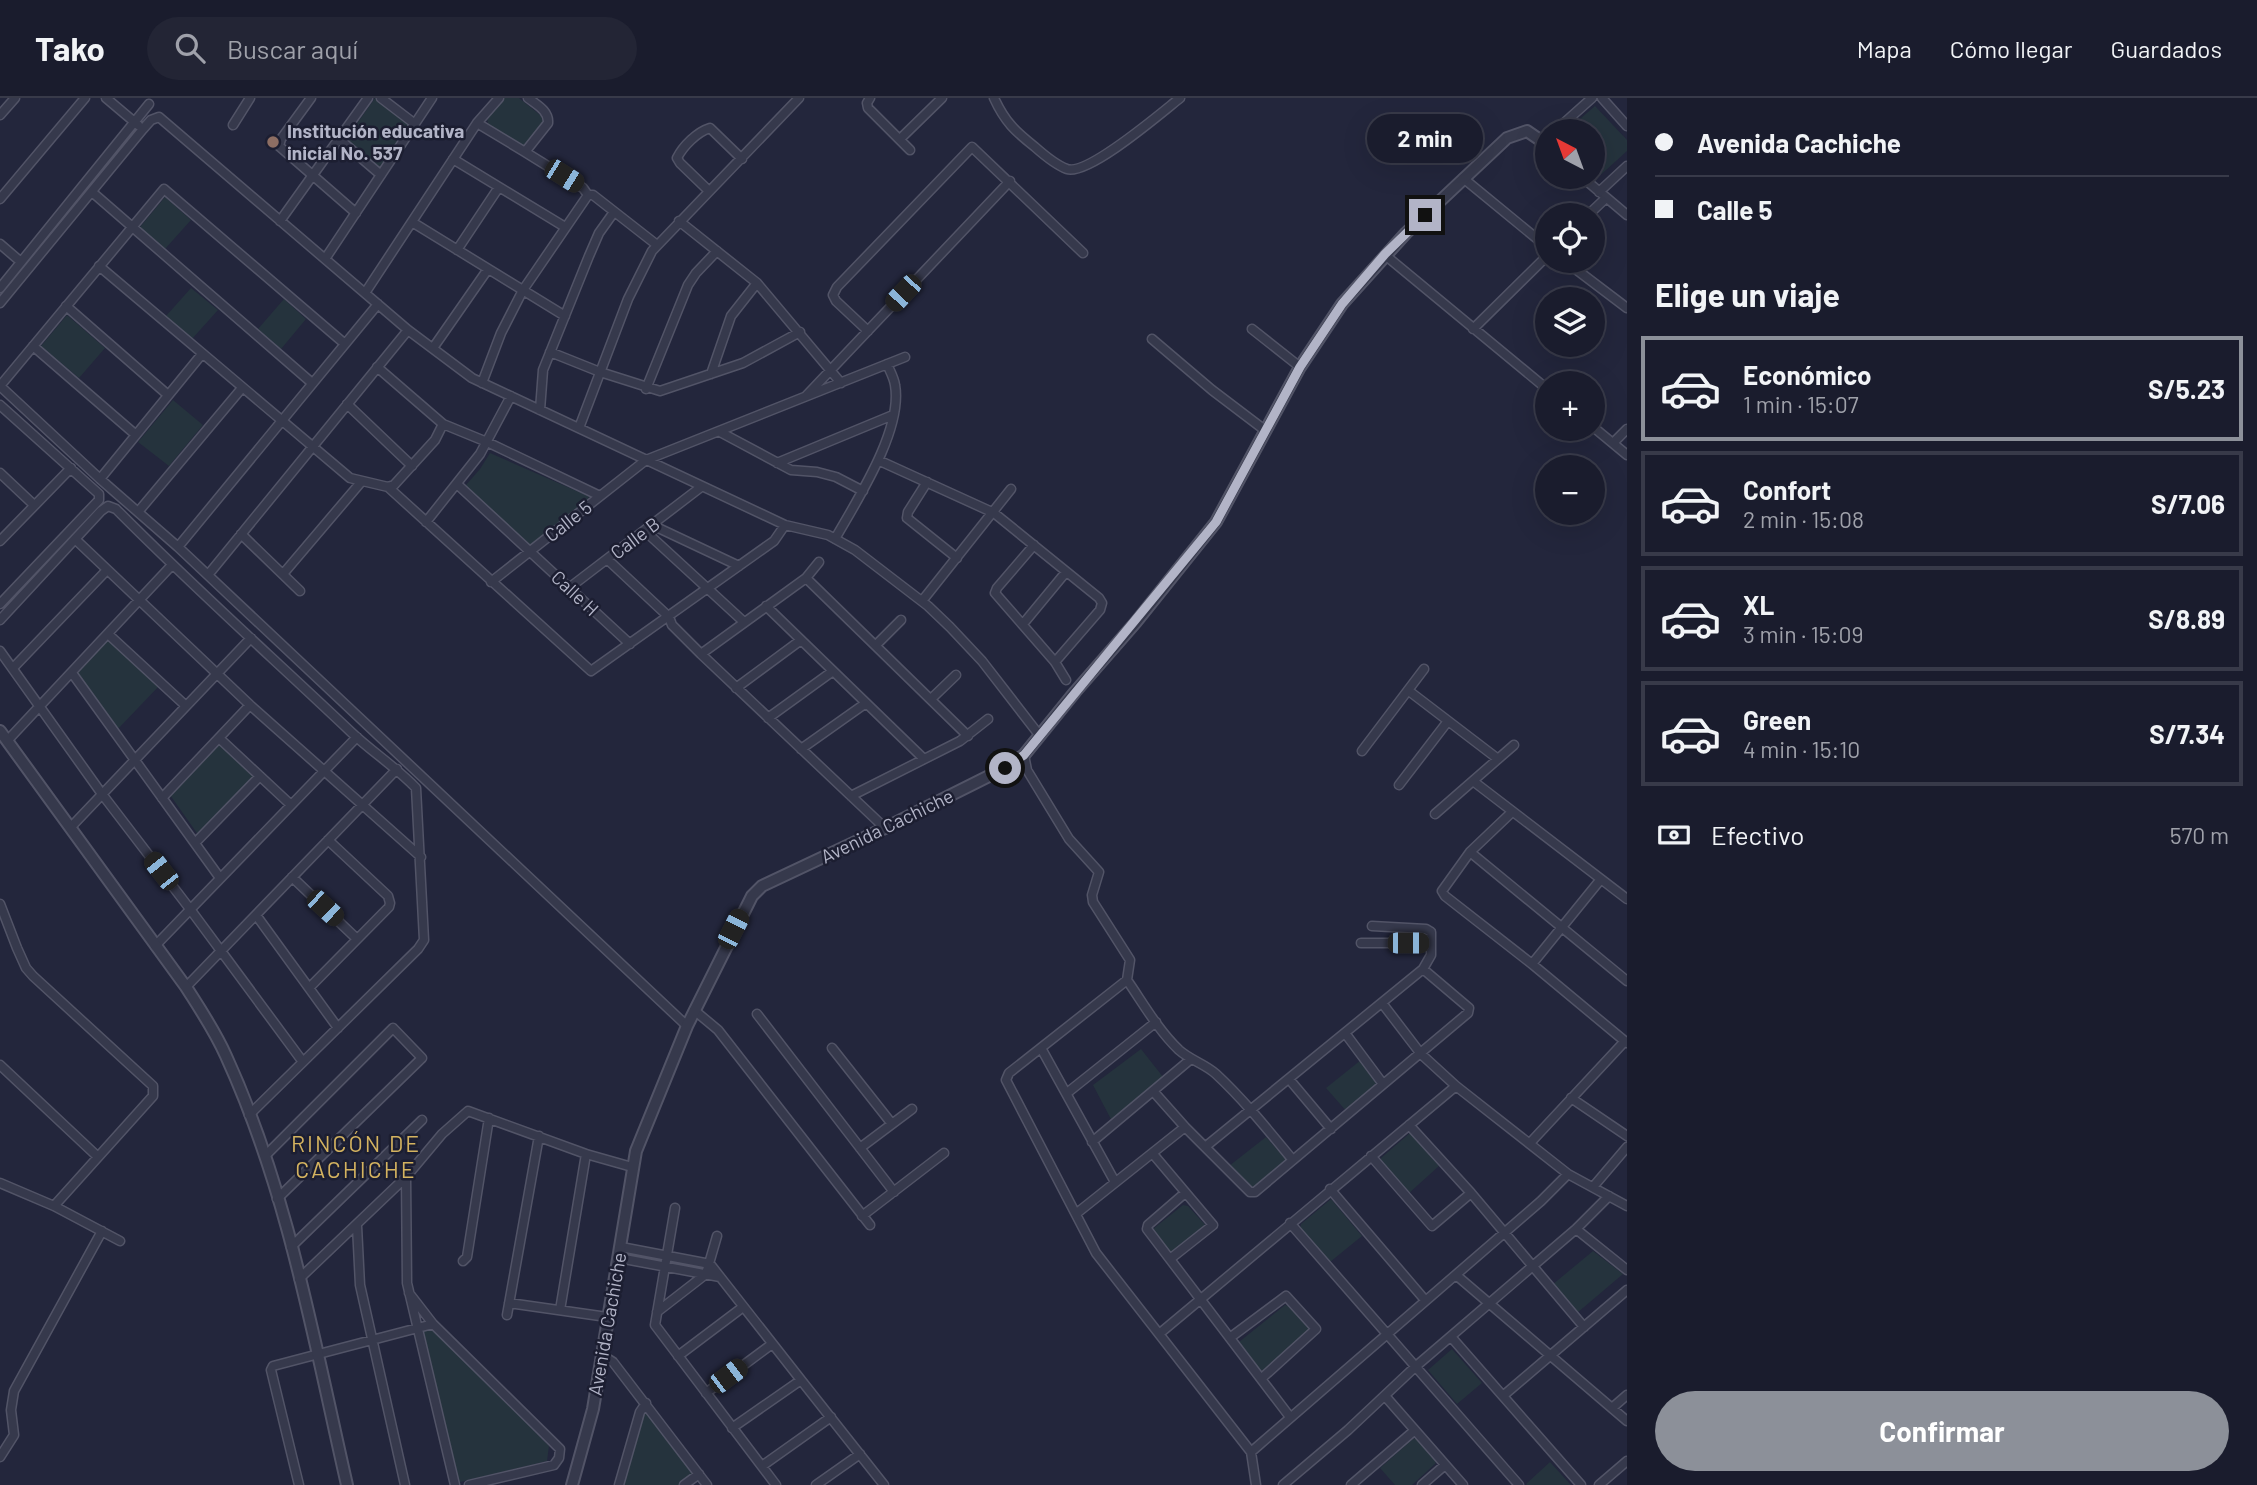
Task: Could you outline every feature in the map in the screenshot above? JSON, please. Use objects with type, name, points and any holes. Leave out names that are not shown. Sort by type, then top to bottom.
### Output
[{"type":"street","points":[[0,115],[15,98]]},
{"type":"street","points":[[0,199],[85,98]]},
{"type":"street","points":[[106,98],[143,130]]},
{"type":"street","points":[[233,125],[250,98]]},
{"type":"street","points":[[312,98],[281,139],[279,146],[355,213]]},
{"type":"street","points":[[280,221],[368,98]]},
{"type":"street","points":[[382,98],[415,124]]},
{"type":"street","points":[[325,259],[432,98]]},
{"type":"street","points":[[365,293],[477,123],[499,98]]},
{"type":"street","points":[[526,152],[549,119],[547,113],[528,98]]},
{"type":"street","points":[[579,429],[642,267],[657,245],[679,221],[799,98]]},
{"type":"street","points":[[870,98],[868,108],[910,150]]},
{"type":"street","points":[[900,139],[942,98]]},
{"type":"street","points":[[994,98],[1010,127],[1067,169],[1078,170],[1096,162],[1180,98]]},
{"type":"street","points":[[1573,98],[1581,108]]},
{"type":"street","points":[[1569,119],[1592,98]]},
{"type":"street","points":[[1602,98],[1627,126]]},
{"type":"street","points":[[0,288],[149,104]]},
{"type":"street","points":[[0,303],[151,120],[159,117],[408,330],[472,378],[785,526],[811,530],[855,550],[922,601],[950,627],[982,662],[1040,736]]},
{"type":"street","points":[[477,123],[583,187],[588,195]]},
{"type":"street","points":[[709,191],[677,158],[703,130],[710,128],[742,159]]},
{"type":"street","points":[[1535,136],[1527,131],[1514,134],[1463,178],[1385,254],[1535,379]]},
{"type":"street","points":[[339,139],[381,175]]},
{"type":"street","points":[[868,331],[836,301],[833,295],[836,287],[972,147],[1083,253]]},
{"type":"street","points":[[453,159],[565,227]]},
{"type":"street","points":[[1597,203],[1627,166]]},
{"type":"street","points":[[1463,178],[1535,237]]},
{"type":"street","points":[[804,398],[1010,181]]},
{"type":"street","points":[[457,250],[499,187]]},
{"type":"street","points":[[345,344],[164,189],[0,386],[178,547],[687,1026]]},
{"type":"street","points":[[1596,189],[1627,215]]},
{"type":"street","points":[[92,192],[312,383]]},
{"type":"street","points":[[588,195],[593,195],[657,245]]},
{"type":"street","points":[[482,383],[501,332],[523,290],[588,195]]},
{"type":"street","points":[[540,410],[540,382],[550,352],[599,233],[614,212]]},
{"type":"street","points":[[679,221],[757,283],[841,383]]},
{"type":"street","points":[[412,222],[565,316]]},
{"type":"street","points":[[0,244],[21,262]]},
{"type":"street","points":[[646,388],[688,285],[717,251]]},
{"type":"street","name":"Avenida Cachiche","points":[[572,1485],[593,1409],[632,1167],[642,1133],[694,1010],[751,896],[762,886],[1005,768],[1024,755],[1216,522],[1300,367],[1342,304],[1385,254]]},
{"type":"street","points":[[99,266],[350,478],[387,487],[587,670],[595,670],[708,589],[774,541],[785,526]]},
{"type":"street","points":[[433,348],[488,268]]},
{"type":"street","points":[[1473,329],[1535,268]]},
{"type":"street","points":[[1581,273],[1627,308]]},
{"type":"street","points":[[711,374],[731,316],[757,283]]},
{"type":"street","points":[[178,547],[378,304]]},
{"type":"street","points":[[66,306],[168,395]]},
{"type":"street","points":[[1252,329],[1300,367]]},
{"type":"street","points":[[208,575],[408,330]]},
{"type":"street","points":[[550,352],[600,372],[660,391],[743,363],[800,332]]},
{"type":"street","points":[[1152,339],[1266,431]]},
{"type":"street","points":[[33,346],[136,435]]},
{"type":"street","points":[[100,479],[202,354]]},
{"type":"street","name":"Calle 5","points":[[491,582],[646,460],[905,357]]},
{"type":"street","points":[[835,539],[880,461],[896,397],[895,385],[887,364]]},
{"type":"street","points":[[377,368],[443,424],[600,496]]},
{"type":"street","points":[[138,512],[242,388]]},
{"type":"street","points":[[426,522],[458,485],[487,442],[511,396]]},
{"type":"street","points":[[347,404],[411,466]]},
{"type":"street","points":[[0,405],[99,494],[99,500],[0,604]]},
{"type":"street","points":[[777,463],[893,415]]},
{"type":"street","points":[[387,487],[394,485],[435,440],[443,424]]},
{"type":"street","points":[[1613,443],[1627,429]]},
{"type":"street","points":[[720,432],[791,470],[836,477],[863,491]]},
{"type":"street","points":[[1605,437],[1627,455]]},
{"type":"street","points":[[880,461],[994,513],[1099,598],[1100,610],[1055,662]]},
{"type":"street","points":[[0,541],[71,468]]},
{"type":"street","points":[[0,473],[34,505]]},
{"type":"street","points":[[283,574],[362,481]]},
{"type":"street","points":[[927,482],[907,518],[957,558]]},
{"type":"street","name":"Calle H","points":[[458,485],[630,644]]},
{"type":"street","name":"Calle B","points":[[569,589],[701,487]]},
{"type":"street","points":[[922,601],[1011,489]]},
{"type":"street","points":[[0,620],[101,511],[108,506],[116,509],[172,565],[357,737],[397,768],[416,788],[424,940],[418,949],[249,1115]]},
{"type":"street","points":[[648,528],[739,566]]},
{"type":"street","points":[[648,528],[744,622]]},
{"type":"street","points":[[241,534],[300,591]]},
{"type":"street","points":[[75,539],[250,705],[421,857]]},
{"type":"street","points":[[1034,545],[995,593],[1055,662],[1066,680]]},
{"type":"street","points":[[607,559],[669,617],[672,625],[736,688],[885,828]]},
{"type":"street","points":[[701,654],[806,578],[819,562]]},
{"type":"street","points":[[172,565],[40,706],[4,736],[186,987],[226,1056],[265,1156],[291,1247],[347,1485]]},
{"type":"street","points":[[13,668],[107,570]]},
{"type":"street","points":[[1023,624],[1066,572]]},
{"type":"street","points":[[806,578],[968,736]]},
{"type":"street","points":[[766,606],[925,759]]},
{"type":"street","points":[[876,645],[901,620]]},
{"type":"street","points":[[108,634],[186,706]]},
{"type":"street","points":[[70,828],[251,638]]},
{"type":"street","points":[[736,688],[801,640]]},
{"type":"street","points":[[0,651],[102,794],[303,1062]]},
{"type":"street","points":[[1362,751],[1424,669]]},
{"type":"street","points":[[768,718],[833,671]]},
{"type":"street","points":[[72,673],[220,878]]},
{"type":"street","points":[[931,699],[956,675]]},
{"type":"street","points":[[1409,691],[1498,759]]},
{"type":"street","points":[[801,749],[866,703]]},
{"type":"street","points":[[162,798],[250,705]]},
{"type":"street","points":[[851,796],[968,736],[988,719]]},
{"type":"street","points":[[1399,785],[1448,721]]},
{"type":"street","points":[[155,946],[357,737]]},
{"type":"street","points":[[219,738],[291,805]]},
{"type":"street","points":[[1435,814],[1514,745]]},
{"type":"street","points":[[1024,755],[1027,770],[1069,839],[1099,872],[1092,895],[1093,902],[1130,960],[1127,980],[1009,1073],[1006,1080],[1096,1253],[1251,1452],[1256,1485]]},
{"type":"street","points":[[186,987],[397,768]]},
{"type":"street","points":[[195,843],[260,776]]},
{"type":"street","points":[[1473,781],[1627,899]]},
{"type":"street","points":[[1513,812],[1470,852],[1442,891],[1626,1042],[1530,1143]]},
{"type":"street","points":[[309,988],[390,903],[388,896],[328,840]]},
{"type":"street","points":[[1470,852],[1627,981]]},
{"type":"street","points":[[292,877],[357,939]]},
{"type":"street","points":[[1532,964],[1601,879]]},
{"type":"street","points":[[0,904],[26,968],[153,1086],[153,1096],[54,1206]]},
{"type":"street","points":[[256,915],[338,1028]]},
{"type":"street","points":[[1205,1147],[1423,969],[1431,955],[1431,932],[1426,929],[1372,926]]},
{"type":"street","points":[[1361,943],[1431,943]]},
{"type":"street","points":[[1153,1091],[1185,1127],[1252,1193],[1470,1011],[1423,969]]},
{"type":"street","points":[[1127,980],[1178,1049],[1213,1071],[1251,1110],[1292,1159]]},
{"type":"street","points":[[1382,1003],[1421,1054],[1457,1086],[1568,1174],[1627,1206]]},
{"type":"street","points":[[694,1010],[718,1030],[870,1225]]},
{"type":"street","points":[[757,1014],[894,1192]]},
{"type":"street","points":[[1067,1093],[1156,1022]]},
{"type":"street","points":[[265,1156],[393,1028],[422,1058],[277,1199]]},
{"type":"street","points":[[1345,1033],[1383,1084]]},
{"type":"street","points":[[832,1048],[892,1124]]},
{"type":"street","points":[[1041,1048],[1115,1182]]},
{"type":"street","points":[[1092,1142],[1191,1059]]},
{"type":"street","points":[[0,1065],[98,1157]]},
{"type":"street","points":[[1289,1079],[1331,1129]]},
{"type":"street","points":[[1159,1334],[1457,1086]]},
{"type":"street","points":[[1571,1098],[1627,1136]]},
{"type":"street","points":[[860,1148],[912,1109]]},
{"type":"street","points":[[299,1279],[357,1226],[406,1177],[442,1134],[468,1111],[586,1154],[632,1167]]},
{"type":"street","points":[[463,1261],[467,1256],[489,1118]]},
{"type":"street","points":[[291,1247],[422,1120]]},
{"type":"street","points":[[1409,1125],[1471,1193],[1584,1327]]},
{"type":"street","points":[[1077,1213],[1185,1127]]},
{"type":"street","points":[[507,1315],[538,1136]]},
{"type":"street","points":[[1593,1187],[1627,1147]]},
{"type":"street","points":[[862,1216],[944,1153]]},
{"type":"street","points":[[559,1310],[586,1154]]},
{"type":"street","points":[[1153,1154],[1213,1225],[1170,1259]]},
{"type":"street","points":[[1371,1157],[1432,1226],[1471,1193]]},
{"type":"street","points":[[1251,1452],[1504,1233],[1568,1174]]},
{"type":"street","points":[[406,1177],[409,1293],[455,1485]]},
{"type":"street","points":[[0,1183],[54,1206],[120,1241]]},
{"type":"street","points":[[1330,1189],[1425,1300]]},
{"type":"street","points":[[1185,1193],[1147,1227],[1290,1417]]},
{"type":"street","points":[[1283,1485],[1576,1229],[1609,1196]]},
{"type":"street","points":[[675,1208],[656,1325],[776,1485]]},
{"type":"street","points":[[1290,1223],[1519,1485]]},
{"type":"street","points":[[357,1226],[360,1285],[405,1485]]},
{"type":"street","points":[[1576,1229],[1627,1269]]},
{"type":"street","points":[[0,1457],[14,1435],[11,1410],[13,1391],[102,1231]]},
{"type":"street","points":[[657,1312],[706,1274],[717,1236]]},
{"type":"street","points":[[620,1252],[667,1256],[710,1264],[884,1485]]},
{"type":"street","points":[[620,1252],[665,1266],[720,1277]]},
{"type":"street","points":[[1456,1275],[1627,1421]]},
{"type":"street","points":[[1504,1395],[1627,1290]]},
{"type":"street","points":[[409,1293],[433,1324],[560,1449],[559,1458],[554,1465],[469,1485]]},
{"type":"street","points":[[1231,1336],[1286,1296],[1316,1329],[1262,1378]]},
{"type":"street","points":[[509,1303],[607,1317]]},
{"type":"street","points":[[678,1356],[743,1307]]},
{"type":"street","points":[[299,1485],[271,1370],[277,1364],[317,1356],[433,1324]]},
{"type":"street","points":[[1452,1338],[1581,1485]]},
{"type":"street","points":[[706,1393],[772,1344]]},
{"type":"street","points":[[602,1355],[613,1362],[707,1485]]},
{"type":"street","points":[[732,1428],[801,1380]]},
{"type":"street","points":[[1612,1408],[1627,1395]]},
{"type":"street","points":[[1385,1396],[1463,1485]]},
{"type":"street","points":[[619,1485],[640,1412],[646,1403]]},
{"type":"street","points":[[762,1466],[831,1417]]},
{"type":"street","points":[[1352,1485],[1415,1430]]},
{"type":"street","points":[[816,1485],[860,1454]]},
{"type":"street","points":[[1599,1485],[1627,1461]]},
{"type":"street","points":[[1422,1485],[1446,1465]]},
{"type":"street","points":[[684,1485],[699,1474]]},
{"type":"shaded area","points":[[375,98],[410,125],[381,168],[346,139]]},
{"type":"shaded area","points":[[503,98],[519,98],[545,119],[525,147],[488,124],[487,116]]},
{"type":"shaded area","points":[[1595,106],[1627,140],[1627,151],[1605,171],[1605,119],[1580,119]]},
{"type":"shaded area","points":[[165,197],[191,220],[165,249],[140,227]]},
{"type":"shaded area","points":[[191,288],[218,310],[192,339],[166,316]]},
{"type":"shaded area","points":[[284,299],[306,319],[281,349],[258,329]]},
{"type":"shaded area","points":[[67,315],[105,348],[79,378],[41,346]]},
{"type":"shaded area","points":[[173,400],[203,425],[169,466],[138,442]]},
{"type":"shaded area","points":[[490,453],[588,496],[590,501],[531,546],[468,490],[466,485]]},
{"type":"shaded area","points":[[109,638],[160,685],[116,731],[75,674]]},
{"type":"shaded area","points":[[220,742],[256,776],[199,836],[170,795]]},
{"type":"shaded area","points":[[1141,1049],[1167,1082],[1113,1123],[1093,1085]]},
{"type":"shaded area","points":[[1361,1060],[1381,1086],[1348,1113],[1326,1088]]},
{"type":"shaded area","points":[[1410,1133],[1439,1166],[1408,1194],[1381,1162],[1381,1158]]},
{"type":"shaded area","points":[[1266,1137],[1288,1162],[1253,1191],[1229,1166]]},
{"type":"shaded area","points":[[1331,1199],[1362,1236],[1330,1262],[1300,1229],[1301,1224]]},
{"type":"shaded area","points":[[1183,1205],[1188,1206],[1208,1228],[1172,1256],[1153,1229]]},
{"type":"shaded area","points":[[1593,1251],[1623,1274],[1577,1313],[1552,1285]]},
{"type":"shaded area","points":[[1285,1305],[1290,1306],[1312,1332],[1266,1373],[1261,1373],[1239,1342]]},
{"type":"shaded area","points":[[433,1327],[549,1446],[547,1461],[456,1483],[421,1331]]},
{"type":"shaded area","points":[[1452,1349],[1482,1383],[1457,1404],[1428,1370]]},
{"type":"shaded area","points":[[648,1411],[694,1473],[681,1485],[622,1485],[643,1413]]},
{"type":"shaded area","points":[[1413,1439],[1436,1461],[1435,1464],[1412,1485],[1395,1485],[1380,1468]]},
{"type":"shaded area","points":[[1550,1462],[1571,1485],[1526,1484]]},
{"type":"place","name":"Institución educativa inicial No. 537","points":[[273,142]]},
{"type":"district","name":"RINCÓN DE CACHICHE","points":[[356,1157]]},
{"type":"route","points":[[1005,768],[1024,755],[1216,522],[1300,367],[1342,304],[1385,254],[1425,215]]}]
